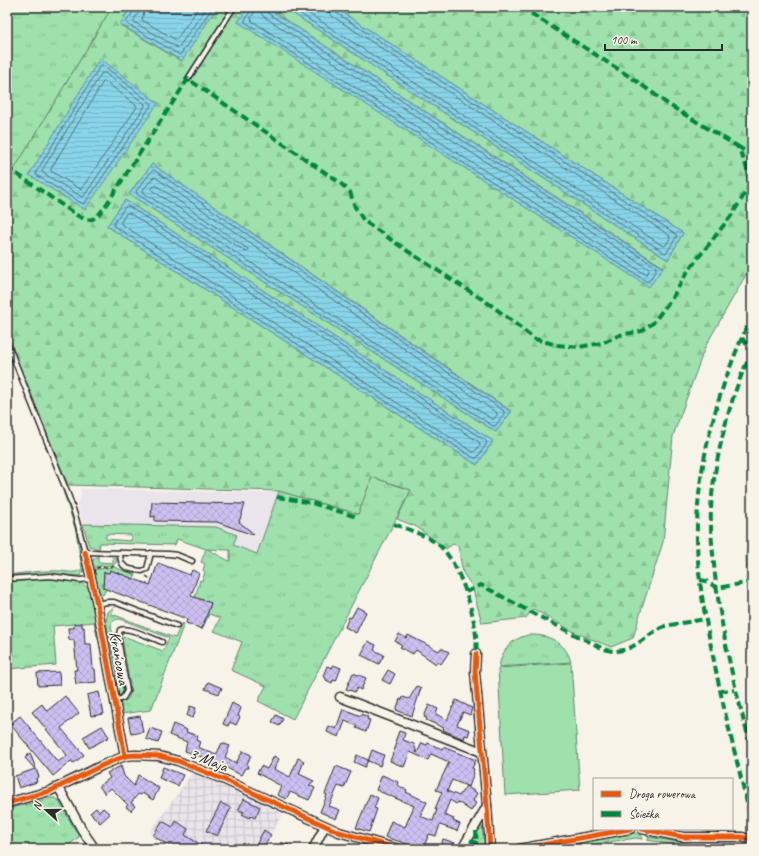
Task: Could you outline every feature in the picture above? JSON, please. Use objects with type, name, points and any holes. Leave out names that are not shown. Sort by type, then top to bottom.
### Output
[{"type":"street","name":"Krańcowa","points":[[85,552],[97,604],[125,756]]},
{"type":"street","points":[[476,654],[474,672],[479,751],[487,805],[490,849]]},
{"type":"street","points":[[340,697],[479,751]]},
{"type":"street","name":"3 Maja","points":[[7,803],[59,788],[103,765],[125,756],[152,755],[178,761],[225,780],[325,826],[346,834],[398,849]]},
{"type":"street","points":[[59,788],[94,849]]},
{"type":"street","points":[[462,849],[487,805]]},
{"type":"street","points":[[313,849],[325,826]]},
{"type":"street","points":[[519,849],[624,830]]},
{"type":"street","points":[[647,830],[683,837],[742,837],[752,840]]},
{"type":"lane","points":[[188,79],[234,7]]},
{"type":"lane","points":[[7,342],[69,497],[85,552],[173,554],[192,561]]},
{"type":"lane","points":[[120,553],[120,561],[123,566],[142,572],[147,569],[151,553]]},
{"type":"lane","points":[[7,579],[50,576],[80,580],[91,579]]},
{"type":"lane","points":[[97,604],[114,602],[177,626]]},
{"type":"lane","points":[[115,701],[123,698],[127,691],[118,638],[120,630],[129,630],[162,642]]},
{"type":"path","points":[[146,576],[152,580]]},
{"type":"shaded area","points":[[81,489],[278,493],[257,554],[233,545],[216,527],[83,524],[77,503],[81,497]]},
{"type":"shaded area","points":[[192,773],[218,783],[283,814],[262,849],[173,849],[149,834]]},
{"type":"green space","points":[[7,7],[112,7],[12,173],[7,170]]},
{"type":"green space","points":[[112,7],[131,7],[120,25],[181,61],[217,7],[248,7],[238,22],[663,267],[266,7],[283,7],[668,260],[683,233],[334,7],[711,7],[713,9],[713,7],[752,7],[752,264],[705,347],[673,436],[663,542],[633,638],[611,647],[576,633],[533,609],[526,618],[482,623],[472,586],[463,573],[458,546],[453,544],[446,549],[417,527],[397,519],[411,490],[372,477],[358,514],[279,491],[68,485],[7,335],[7,170],[12,173]],"holes":[[[152,164],[511,411],[511,412],[496,432],[129,194]],[[125,200],[493,441],[477,465],[107,226]]]},
{"type":"green space","points":[[372,477],[411,490],[293,719],[258,701],[266,686],[231,670],[242,642],[214,631],[220,618],[209,614],[202,630],[211,603],[195,597],[200,580],[202,581],[205,572],[203,570],[205,564],[201,562],[206,549],[177,539],[175,545],[100,543],[99,549],[89,546],[83,524],[216,527],[237,535],[233,545],[257,554],[279,491],[358,514]],"holes":[[[106,534],[131,535],[131,541],[106,539]],[[207,549],[230,550],[230,561],[229,561]]]},
{"type":"green space","points":[[61,485],[77,527],[81,543],[84,571],[80,576],[48,574],[7,577],[7,575],[41,571],[75,572],[82,569],[76,531]]},
{"type":"green space","points":[[752,505],[752,600],[748,595],[746,557]]},
{"type":"green space","points":[[98,556],[98,562],[113,563],[113,557],[116,558],[117,562],[113,565],[91,566],[93,560]]},
{"type":"green space","points":[[114,567],[136,575],[134,579],[110,570],[109,573],[104,572],[103,588],[106,589],[103,595],[97,591],[92,570]]},
{"type":"green space","points":[[41,579],[74,581],[90,590],[100,636],[97,636],[94,622],[53,626],[56,665],[7,669],[7,582]]},
{"type":"green space","points":[[114,607],[112,614],[175,638],[182,623],[184,624],[151,710],[121,714],[119,703],[128,699],[131,691],[122,639],[126,637],[163,651],[169,638],[120,619],[113,622],[111,626],[123,690],[121,695],[118,696],[115,682],[117,674],[106,622],[108,612]]},
{"type":"green space","points":[[528,635],[542,636],[560,644],[569,655],[571,662],[499,667],[502,655],[508,646],[517,639]]},
{"type":"green space","points":[[571,663],[580,790],[505,795],[498,668]]},
{"type":"green space","points":[[55,798],[59,801],[79,837],[64,849],[7,849],[7,809]]},
{"type":"green space","points":[[480,824],[482,826],[484,843],[483,849],[465,849]]},
{"type":"green space","points":[[637,833],[642,836],[642,839],[636,838],[561,849],[541,849]]},
{"type":"green space","points":[[649,837],[695,845],[694,847],[687,845],[686,847],[647,840]]},
{"type":"water","points":[[131,7],[217,7],[182,61],[120,24]]},
{"type":"water","points":[[248,7],[266,7],[663,268],[649,287],[238,22]]},
{"type":"water","points":[[283,7],[334,7],[683,233],[668,260]]},
{"type":"water","points":[[100,58],[158,103],[85,210],[29,175]]},
{"type":"water","points":[[152,164],[511,412],[496,432],[129,194]]},
{"type":"water","points":[[125,200],[493,441],[477,465],[107,226]]},
{"type":"building","points":[[152,502],[245,504],[239,522],[254,534],[253,535],[217,522],[155,521],[155,516],[151,517]]},
{"type":"building","points":[[158,563],[190,575],[192,570],[199,573],[191,596],[211,603],[202,629],[186,623],[187,619],[103,588],[104,572],[109,573],[110,570],[150,585]]},
{"type":"building","points":[[357,607],[366,612],[356,633],[345,627],[349,617],[351,618]]},
{"type":"building","points":[[82,623],[82,627],[84,627],[85,644],[91,644],[93,669],[95,669],[96,682],[76,684],[74,670],[77,670],[74,640],[69,640],[68,628],[74,628],[74,624]]},
{"type":"building","points":[[399,634],[406,638],[408,635],[439,651],[441,648],[449,652],[441,664],[437,662],[436,664],[416,650],[413,654],[400,647],[402,645],[395,641]]},
{"type":"building","points":[[368,641],[376,645],[374,650],[384,655],[379,664],[361,655]]},
{"type":"building","points":[[333,665],[341,668],[336,681],[333,680],[332,683],[326,680],[323,676],[327,666],[332,668]]},
{"type":"building","points":[[388,670],[395,674],[390,684],[382,680]]},
{"type":"building","points":[[59,672],[60,685],[38,686],[37,673]]},
{"type":"building","points":[[353,673],[366,678],[361,690],[357,688],[355,692],[346,689]]},
{"type":"building","points":[[208,682],[222,688],[219,694],[205,689]]},
{"type":"building","points":[[417,686],[421,688],[412,716],[396,710],[400,699],[402,700],[403,697],[409,699]]},
{"type":"building","points":[[99,692],[104,714],[91,716],[87,695]]},
{"type":"building","points":[[65,696],[79,713],[61,728],[84,755],[74,763],[71,761],[53,776],[10,724],[20,716],[58,762],[67,755],[32,712],[42,704],[47,711]]},
{"type":"building","points":[[456,700],[472,708],[470,715],[463,712],[457,725],[470,730],[468,736],[465,735],[464,739],[443,730],[444,728],[426,720],[427,718],[424,717],[429,705],[438,709],[436,714],[447,720]]},
{"type":"building","points":[[232,703],[241,708],[238,716],[240,717],[236,725],[230,722],[228,726],[223,724]]},
{"type":"building","points":[[190,706],[196,708],[193,718],[187,716]]},
{"type":"building","points":[[343,709],[368,717],[367,719],[370,720],[366,732],[345,721],[339,737],[327,732],[329,726],[336,729]]},
{"type":"building","points":[[276,715],[283,719],[279,726],[272,722]]},
{"type":"building","points":[[140,716],[143,732],[131,734],[128,718]]},
{"type":"building","points":[[173,724],[187,730],[186,732],[198,736],[196,740],[200,742],[198,747],[216,755],[222,743],[230,746],[225,757],[236,763],[243,751],[251,755],[247,764],[248,768],[245,768],[241,775],[223,766],[221,769],[203,761],[205,758],[185,751],[187,742],[169,735]]},
{"type":"building","points":[[102,726],[109,737],[89,748],[83,737]]},
{"type":"building","points":[[150,728],[162,732],[158,743],[146,739]]},
{"type":"building","points":[[399,731],[405,733],[403,740],[414,744],[417,753],[422,743],[427,745],[428,743],[442,749],[443,747],[476,760],[472,768],[474,769],[474,773],[469,787],[452,780],[447,791],[459,796],[466,786],[477,793],[473,801],[476,803],[471,811],[458,802],[456,804],[450,800],[444,815],[454,819],[453,821],[460,824],[457,831],[440,825],[436,836],[429,834],[423,849],[385,837],[391,821],[405,827],[414,806],[376,790],[382,775],[398,782],[397,785],[407,790],[406,792],[427,802],[420,816],[433,821],[437,809],[435,809],[442,792],[436,790],[449,762],[431,754],[428,760],[410,752],[404,767],[390,761],[397,743],[395,742]]},
{"type":"building","points":[[372,750],[384,755],[380,766],[368,761]]},
{"type":"building","points":[[30,753],[39,777],[36,778],[37,782],[19,788],[15,776],[35,769],[25,758]]},
{"type":"building","points":[[357,755],[368,760],[365,767],[354,762]]},
{"type":"building","points":[[274,756],[279,759],[274,769],[290,777],[298,758],[304,761],[299,774],[314,781],[309,785],[315,788],[309,800],[290,792],[286,799],[277,795],[281,786],[257,773],[261,766],[267,769]]},
{"type":"building","points":[[121,766],[124,776],[134,786],[138,775],[159,788],[153,800],[142,793],[141,795],[138,794],[131,803],[135,806],[131,811],[126,807],[128,805],[111,788],[105,794],[99,786],[110,778],[107,773]]},
{"type":"building","points":[[336,766],[351,772],[344,788],[338,786],[329,806],[340,810],[336,819],[320,812]]},
{"type":"building","points":[[163,767],[183,775],[178,786],[159,778]]},
{"type":"building","points":[[370,794],[378,798],[374,808],[377,809],[369,832],[356,828]]},
{"type":"building","points":[[244,799],[260,807],[255,818],[251,816],[250,818],[242,814],[244,812],[238,810]]},
{"type":"building","points":[[221,803],[231,808],[217,836],[206,831]]},
{"type":"building","points":[[96,808],[99,812],[103,808],[110,814],[100,823],[90,813]]},
{"type":"building","points":[[162,821],[173,827],[176,821],[188,829],[185,835],[208,849],[175,849],[153,836]]},
{"type":"building","points":[[264,830],[271,835],[262,849],[254,849]]},
{"type":"building","points":[[443,839],[455,843],[453,849],[440,849]]},
{"type":"building","points":[[281,842],[298,849],[278,849]]},
{"type":"marked path","points":[[521,7],[635,80],[669,105],[737,146],[745,162],[749,178],[749,187]]},
{"type":"marked path","points":[[7,167],[78,216],[88,219],[95,218],[106,205],[188,79],[339,182],[350,192],[355,207],[364,221],[491,305],[535,339],[557,345],[579,347],[602,343],[620,335],[642,331],[653,323],[672,298],[686,274],[731,216],[752,184]]},
{"type":"marked path","points":[[737,146],[752,155]]},
{"type":"marked path","points":[[752,316],[741,340],[722,391],[707,444],[702,471],[697,525],[699,574],[707,624],[722,698],[752,824]]},
{"type":"marked path","points":[[742,338],[752,352]]},
{"type":"marked path","points":[[752,351],[738,384],[724,429],[714,478],[711,508],[712,542],[721,619],[735,685],[752,750]]},
{"type":"marked path","points":[[277,497],[312,503],[357,517]]},
{"type":"marked path","points":[[394,524],[429,538],[439,545],[455,566],[472,612],[475,628],[476,654]]},
{"type":"marked path","points":[[700,580],[706,581],[717,588],[752,582]]},
{"type":"marked path","points":[[466,592],[481,585],[561,628],[602,648],[613,651],[630,648],[665,626],[705,619]]},
{"type":"marked path","points":[[720,691],[735,690]]},
{"type":"marked path","points":[[476,831],[477,849]]},
{"type":"marked path","points":[[470,840],[485,847]]},
{"type":"cycle path","points":[[85,552],[97,604],[125,756]]},
{"type":"cycle path","points":[[476,654],[475,672],[490,849]]},
{"type":"cycle path","points":[[7,803],[50,791],[125,756],[159,756],[178,761],[225,780],[339,832],[398,849]]},
{"type":"cycle path","points":[[519,849],[624,830]]},
{"type":"cycle path","points":[[647,830],[683,837],[742,837],[752,840]]}]
